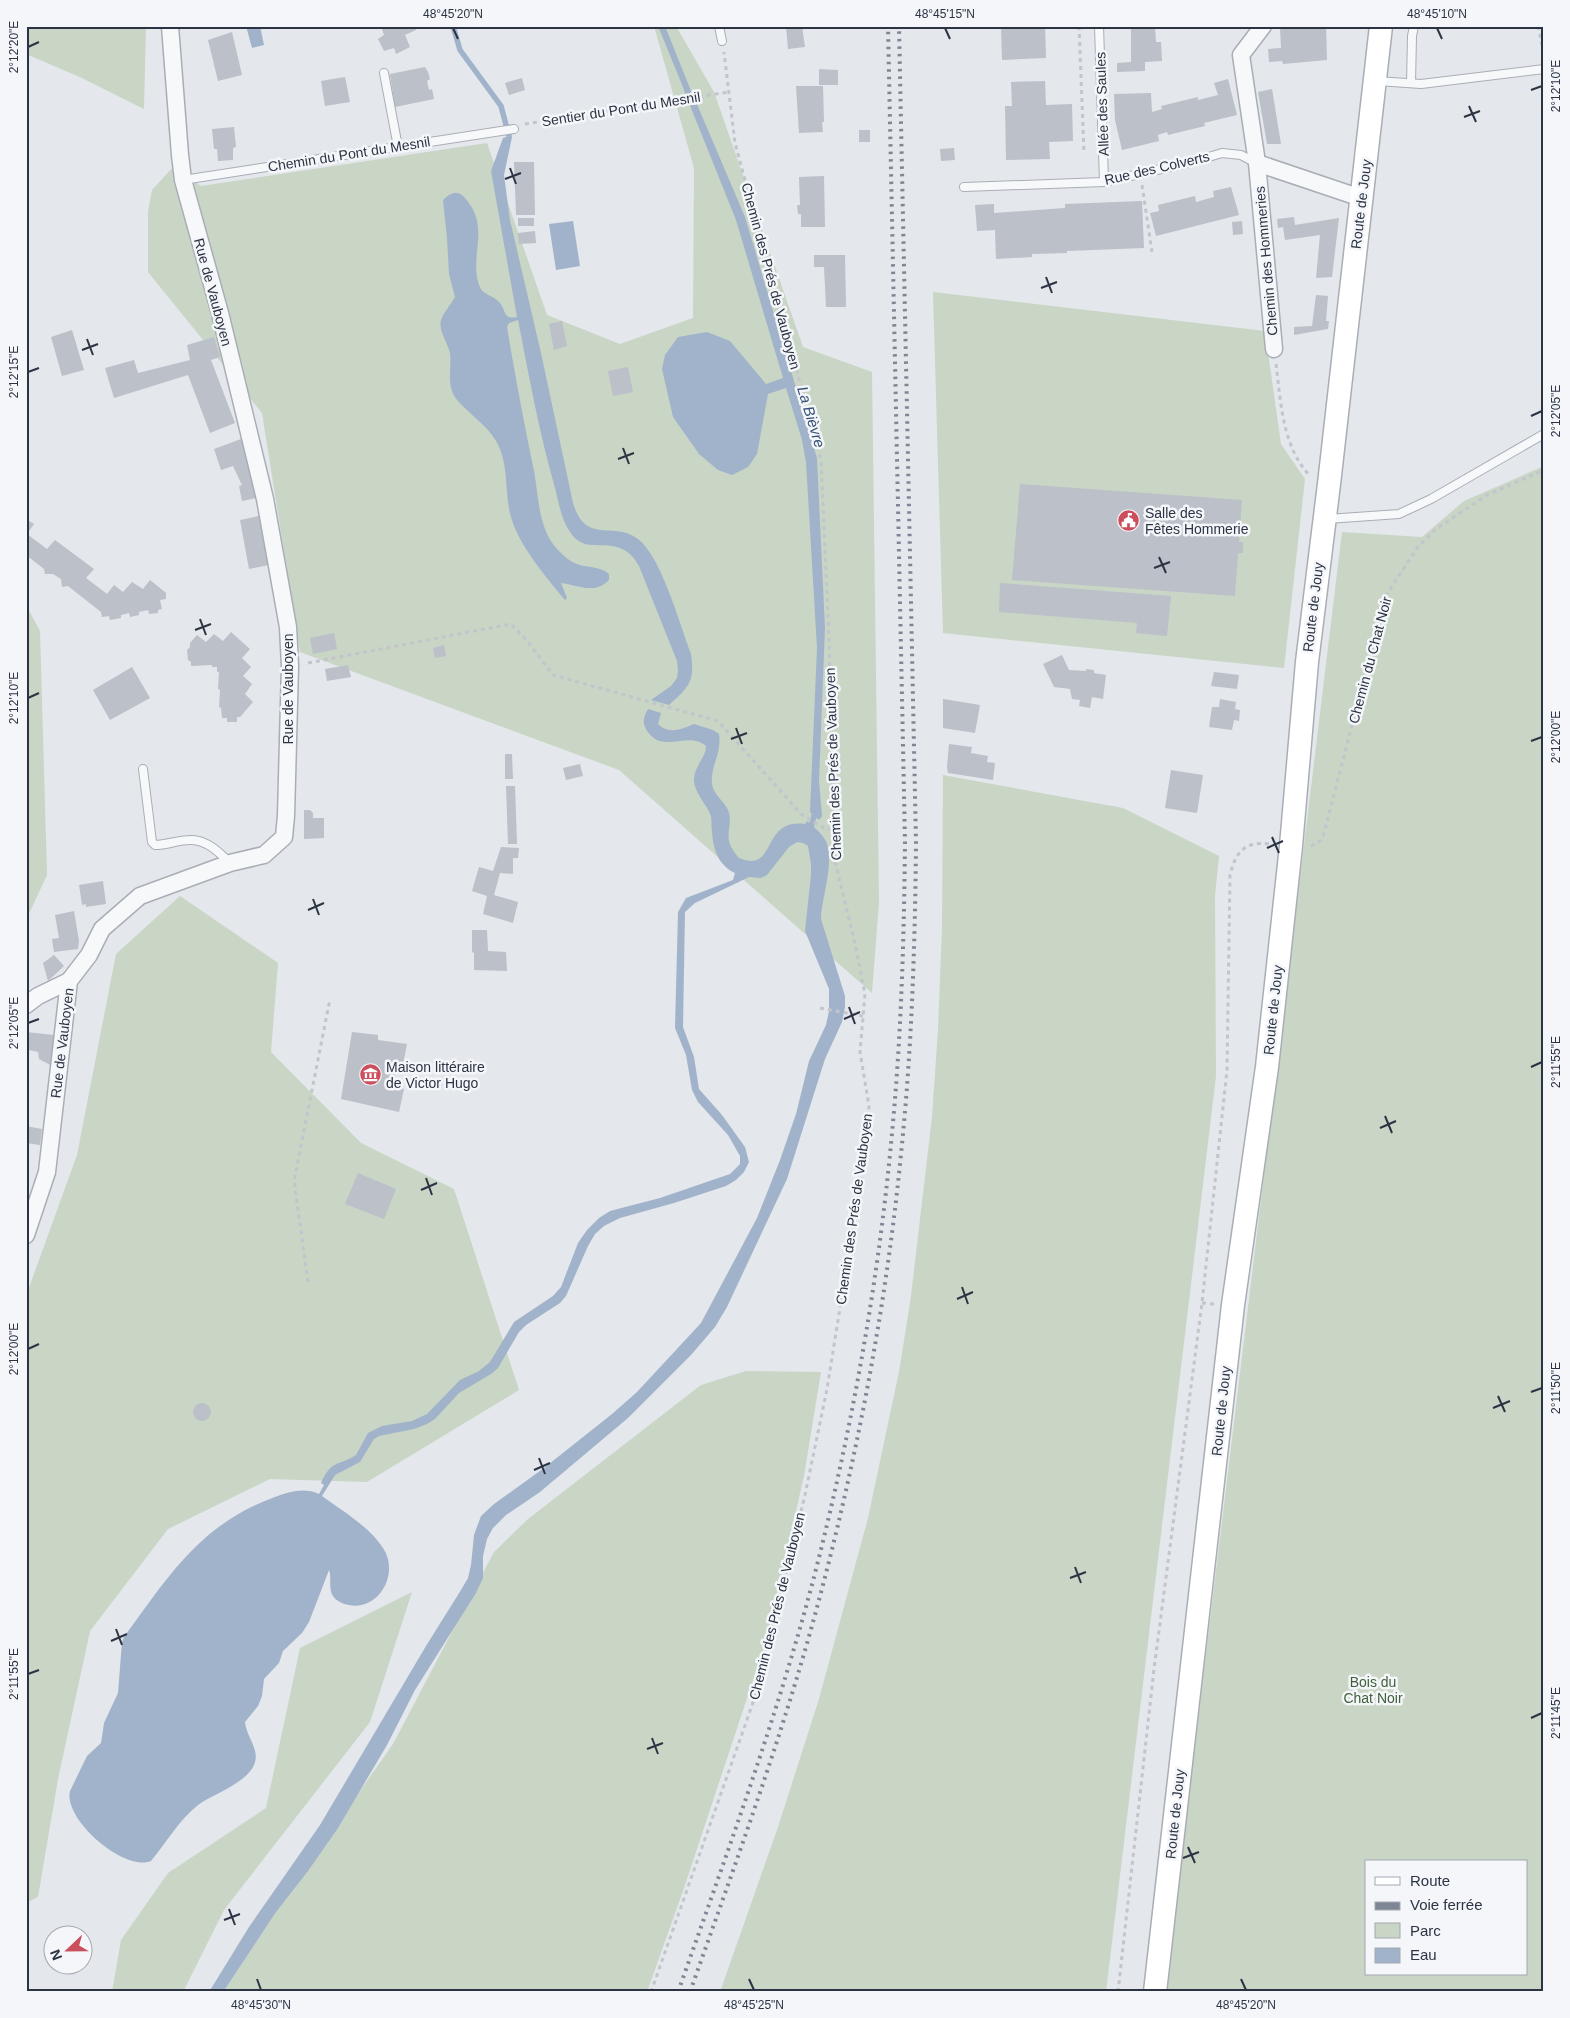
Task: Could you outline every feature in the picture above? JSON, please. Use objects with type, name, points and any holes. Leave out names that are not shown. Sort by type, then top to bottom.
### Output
[{"type":"main road","name":"Route de Jouy","points":[[1155,1992],[1233,1305],[1267,1067],[1291,846],[1307,662],[1381,26]]},
{"type":"street","name":"Rue de Vauboyen","points":[[26,1235],[47,1172],[69,981],[89,955],[102,929],[140,896],[230,863],[264,854],[284,837],[290,666],[288,627],[266,499],[220,313],[183,180],[170,26]]},
{"type":"street","name":"Chemin des Hommeries","points":[[1263,26],[1241,55],[1257,163],[1274,349]]},
{"type":"street","points":[[1257,163],[1361,198]]},
{"type":"street","points":[[26,1006],[38,996],[69,981]]},
{"type":"lane","points":[[719,26],[722,41]]},
{"type":"lane","name":"Allée des Saules","points":[[1098,26],[1104,182]]},
{"type":"lane","points":[[1411,83],[1414,26]]},
{"type":"lane","points":[[1375,80],[1421,84],[1544,69]]},
{"type":"lane","points":[[384,73],[398,147]]},
{"type":"lane","name":"Chemin du Pont du Mesnil","points":[[183,180],[514,129]]},
{"type":"lane","name":"Rue des Colverts","points":[[964,187],[1104,182],[1222,153],[1241,155],[1257,163]]},
{"type":"lane","points":[[1324,519],[1399,514],[1430,499],[1544,434]]},
{"type":"lane","points":[[143,769],[152,842],[155,845],[192,840],[206,844],[218,851],[230,863]]},
{"type":"path","name":"Allée des Saules","points":[[1079,26],[1084,153]]},
{"type":"path","points":[[1538,26],[1544,54]]},
{"type":"path","name":"Chemin des Prés de Vauboyen","points":[[651,1992],[755,1698],[805,1495],[827,1389],[865,1158],[869,1106],[860,1052],[865,994],[834,857],[829,639],[821,460],[734,143],[730,92],[722,41]]},
{"type":"path","name":"Sentier du Pont du Mesnil","points":[[514,129],[520,124],[730,92]]},
{"type":"path","points":[[1140,174],[1152,252]]},
{"type":"path","name":"Chemin des Hommeries","points":[[1274,349],[1281,408],[1287,434],[1295,454],[1309,475],[1329,484]]},
{"type":"path","name":"Chemin du Chat Noir","points":[[1323,837],[1385,597],[1417,548],[1436,529],[1487,495],[1544,470]]},
{"type":"path","points":[[290,666],[511,624],[528,642],[553,675],[718,721],[801,814],[824,828],[832,830]]},
{"type":"path","points":[[1118,1992],[1154,1670],[1202,1303],[1227,1070],[1230,875],[1237,854],[1247,846],[1263,843],[1291,846]]},
{"type":"path","points":[[308,1282],[294,1182],[330,999]]},
{"type":"path","points":[[820,1008],[863,1016]]},
{"type":"green space","points":[[26,26],[146,26],[144,109],[82,78],[26,54]]},
{"type":"green space","points":[[654,26],[676,26],[714,92],[803,347],[872,372],[879,902],[872,993],[619,770],[300,652],[262,413],[148,272],[148,212],[152,190],[173,167],[201,186],[487,143],[547,315],[620,344],[693,318],[694,168]]},
{"type":"green space","points":[[933,292],[1265,331],[1281,444],[1305,479],[1284,668],[943,633]]},
{"type":"green space","name":"Bois du Chat Noir","points":[[1544,466],[1544,1992],[1165,1992],[1342,532],[1422,537],[1464,501]]},
{"type":"green space","points":[[26,605],[40,631],[47,875],[26,920]]},
{"type":"green space","points":[[943,775],[1123,808],[1219,856],[1215,896],[1216,1076],[1106,1992],[720,1992],[778,1827],[819,1699],[868,1518],[899,1372],[911,1296],[932,1117],[942,928]]},
{"type":"green space","points":[[180,896],[278,963],[271,1052],[361,1143],[454,1189],[519,1390],[367,1482],[270,1479],[168,1529],[90,1631],[58,1779],[38,1897],[26,1903],[26,1296],[77,1155],[116,954]]},
{"type":"green space","points":[[746,1371],[821,1372],[804,1476],[766,1641],[684,1888],[647,1992],[219,1992],[393,1744],[494,1552],[528,1519],[701,1385]]},
{"type":"green space","points":[[412,1592],[370,1722],[224,1910],[183,1992],[112,1992],[121,1940],[168,1873],[266,1808],[300,1648]]},
{"type":"water","points":[[246,26],[260,26],[264,45],[252,48]]},
{"type":"water","points":[[658,26],[665,26],[693,96],[687,97]]},
{"type":"water","points":[[696,102],[745,217],[817,458],[825,628],[819,781],[822,816],[819,820],[810,812],[817,648],[806,462],[802,440],[786,388],[768,394],[757,454],[748,467],[732,475],[718,470],[699,454],[673,417],[662,369],[665,355],[678,337],[707,332],[730,341],[766,384],[783,378],[736,220],[689,103]]},
{"type":"water","points":[[512,137],[504,175],[510,220],[573,503],[585,524],[601,530],[620,531],[638,539],[654,560],[662,575],[691,654],[692,663],[689,683],[669,705],[651,700],[671,686],[677,678],[677,661],[639,566],[631,555],[623,549],[615,546],[589,545],[581,542],[570,532],[564,520],[539,425],[518,320],[509,323],[507,327],[543,523],[551,542],[567,558],[577,564],[606,571],[609,574],[609,580],[604,585],[586,588],[561,583],[567,598],[565,600],[549,581],[518,536],[513,524],[508,505],[503,457],[500,449],[487,429],[454,396],[450,384],[450,353],[440,324],[455,297],[449,274],[443,200],[451,194],[457,193],[465,198],[473,209],[477,220],[476,263],[480,288],[499,302],[507,316],[517,317],[491,171],[503,138]]},
{"type":"water","points":[[573,221],[580,266],[556,270],[549,224]]},
{"type":"water","points":[[648,709],[661,713],[658,724],[667,729],[676,730],[694,724],[719,734],[719,748],[712,784],[714,791],[728,810],[730,816],[730,844],[739,858],[751,861],[759,859],[781,829],[791,824],[805,824],[807,821],[824,838],[828,846],[829,866],[821,919],[845,996],[842,1022],[825,1059],[787,1179],[727,1307],[715,1327],[691,1355],[628,1418],[540,1492],[506,1515],[493,1528],[487,1539],[483,1556],[483,1578],[476,1593],[415,1690],[387,1745],[338,1828],[276,1912],[223,1992],[209,1992],[249,1927],[320,1825],[468,1578],[474,1535],[481,1516],[612,1414],[637,1392],[701,1323],[757,1218],[796,1114],[809,1061],[826,1025],[829,1011],[829,989],[805,931],[811,875],[808,846],[797,842],[789,847],[767,875],[761,878],[749,877],[695,903],[685,912],[683,1027],[694,1057],[699,1089],[722,1115],[745,1147],[749,1162],[744,1172],[726,1186],[620,1218],[604,1226],[595,1234],[588,1246],[566,1296],[560,1303],[526,1325],[519,1332],[498,1368],[459,1393],[435,1419],[427,1424],[414,1429],[379,1436],[374,1439],[360,1462],[335,1475],[322,1496],[363,1526],[383,1548],[388,1558],[389,1568],[388,1579],[384,1588],[369,1602],[360,1605],[344,1604],[333,1596],[330,1587],[329,1570],[309,1622],[302,1633],[283,1651],[279,1663],[264,1679],[262,1696],[258,1706],[245,1722],[256,1757],[252,1769],[239,1781],[191,1811],[151,1861],[139,1862],[126,1859],[98,1841],[85,1828],[76,1815],[70,1802],[70,1791],[87,1756],[101,1743],[104,1723],[118,1693],[124,1637],[171,1573],[188,1555],[206,1537],[249,1508],[291,1492],[308,1491],[319,1494],[324,1485],[321,1483],[328,1470],[336,1464],[356,1455],[368,1433],[382,1426],[412,1421],[427,1414],[460,1380],[479,1371],[490,1362],[514,1322],[553,1296],[561,1287],[578,1243],[599,1218],[610,1211],[660,1198],[730,1174],[740,1164],[740,1156],[728,1135],[698,1102],[692,1090],[686,1055],[675,1028],[678,912],[686,898],[733,880],[735,873],[724,866],[715,850],[711,816],[694,783],[696,769],[706,750],[706,746],[692,740],[668,742],[654,738],[644,725],[644,718]]},
{"type":"building","points":[[381,26],[415,26],[416,30],[405,35],[410,47],[396,54],[394,48],[384,51],[378,39],[384,35]]},
{"type":"building","points":[[786,26],[802,26],[805,47],[788,49]]},
{"type":"building","points":[[1001,26],[1045,26],[1046,58],[1002,60]]},
{"type":"building","points":[[1131,26],[1155,26],[1156,42],[1161,42],[1162,61],[1145,62],[1145,71],[1117,72],[1117,63],[1131,62]]},
{"type":"building","points":[[1326,26],[1327,60],[1283,64],[1282,61],[1269,62],[1268,49],[1281,48],[1280,27]]},
{"type":"building","points":[[232,32],[242,75],[218,81],[208,40]]},
{"type":"building","points":[[425,67],[430,79],[427,81],[429,90],[432,89],[434,99],[395,107],[390,74]]},
{"type":"building","points":[[819,69],[838,70],[838,85],[819,85]]},
{"type":"building","points":[[345,77],[350,102],[325,106],[321,81]]},
{"type":"building","points":[[522,78],[525,90],[509,95],[505,83]]},
{"type":"building","points":[[1228,79],[1237,115],[1204,123],[1205,126],[1168,135],[1167,132],[1158,135],[1159,141],[1122,150],[1115,120],[1114,94],[1151,93],[1152,112],[1162,109],[1161,106],[1198,97],[1198,100],[1218,95],[1214,83]]},
{"type":"building","points":[[1045,81],[1046,105],[1072,104],[1073,141],[1049,142],[1050,159],[1006,160],[1005,106],[1012,106],[1011,82]]},
{"type":"building","points":[[796,86],[823,86],[823,132],[799,133]]},
{"type":"building","points":[[1272,89],[1281,144],[1267,144],[1258,92]]},
{"type":"building","points":[[234,127],[236,147],[233,148],[233,160],[218,161],[217,149],[214,149],[212,129]]},
{"type":"building","points":[[859,130],[870,130],[870,142],[859,142]]},
{"type":"building","points":[[954,148],[955,160],[941,161],[940,149]]},
{"type":"building","points":[[514,162],[534,162],[535,215],[516,215]]},
{"type":"building","points":[[824,176],[825,227],[801,227],[801,214],[798,214],[797,205],[800,205],[799,177]]},
{"type":"building","points":[[1231,187],[1239,215],[1156,236],[1150,213],[1159,211],[1158,205],[1195,196],[1196,202],[1214,197],[1213,191]]},
{"type":"building","points":[[1142,201],[1144,248],[1067,251],[1067,253],[1032,254],[1032,257],[996,259],[995,230],[977,231],[975,205],[994,204],[994,213],[1065,208],[1065,204]]},
{"type":"building","points":[[1294,217],[1295,225],[1339,218],[1332,277],[1316,278],[1320,235],[1285,240],[1283,227],[1278,228],[1277,219]]},
{"type":"building","points":[[518,218],[534,218],[534,226],[518,226]]},
{"type":"building","points":[[1242,221],[1243,234],[1233,235],[1232,222]]},
{"type":"building","points":[[535,231],[536,243],[519,244],[518,233]]},
{"type":"building","points":[[814,255],[845,255],[846,307],[826,307],[824,267],[814,267]]},
{"type":"building","points":[[1316,295],[1328,296],[1326,321],[1329,321],[1328,329],[1294,335],[1294,327],[1312,326]]},
{"type":"building","points":[[562,321],[567,346],[554,350],[549,324]]},
{"type":"building","points":[[72,330],[84,370],[62,376],[51,337]]},
{"type":"building","points":[[214,337],[220,357],[211,360],[235,423],[210,433],[188,375],[114,398],[105,368],[134,360],[138,373],[190,360],[187,345]]},
{"type":"building","points":[[628,367],[633,392],[613,396],[608,371]]},
{"type":"building","points":[[241,439],[247,454],[256,498],[242,501],[239,486],[242,485],[233,466],[221,470],[214,449]]},
{"type":"building","name":"Salle des Fêtes Hommerie","points":[[1020,484],[1242,500],[1239,542],[1243,542],[1243,553],[1238,553],[1235,596],[1012,580]]},
{"type":"building","points":[[259,516],[269,565],[249,569],[240,520]]},
{"type":"building","points":[[26,519],[34,524],[27,534],[47,549],[55,540],[94,569],[86,578],[107,594],[114,585],[123,592],[132,582],[143,589],[150,580],[166,593],[166,599],[160,600],[162,609],[158,610],[158,613],[149,614],[148,610],[139,612],[139,615],[130,617],[129,613],[121,615],[121,618],[110,620],[109,616],[102,617],[101,612],[68,586],[62,587],[61,579],[53,574],[45,574],[44,569],[26,555]]},
{"type":"building","points":[[1000,583],[1171,596],[1167,636],[1136,633],[1137,623],[999,612]]},
{"type":"building","points":[[231,632],[250,649],[242,658],[251,667],[243,676],[252,684],[245,694],[253,702],[240,717],[237,717],[237,722],[227,722],[227,718],[222,718],[221,708],[219,707],[220,690],[218,689],[219,672],[217,672],[217,667],[212,667],[212,665],[191,666],[187,650],[197,635],[206,642],[214,634],[223,641]]},
{"type":"building","points":[[334,633],[337,649],[313,654],[310,638]]},
{"type":"building","points":[[444,645],[446,656],[435,658],[433,648]]},
{"type":"building","points":[[1062,655],[1069,670],[1094,670],[1094,673],[1106,675],[1103,699],[1092,697],[1090,708],[1079,706],[1080,700],[1072,699],[1070,689],[1054,687],[1043,664]]},
{"type":"building","points":[[348,665],[351,677],[327,681],[325,669]]},
{"type":"building","points":[[132,667],[150,698],[110,720],[93,690]]},
{"type":"building","points":[[1214,672],[1239,675],[1237,689],[1211,686]]},
{"type":"building","points":[[943,699],[980,705],[975,733],[943,728]]},
{"type":"building","points":[[1220,699],[1236,702],[1235,709],[1240,710],[1239,721],[1234,720],[1232,730],[1209,727],[1212,707],[1219,707]]},
{"type":"building","points":[[949,744],[972,747],[971,753],[988,756],[987,762],[995,763],[993,780],[948,773]]},
{"type":"building","points":[[505,754],[512,754],[513,779],[505,779]]},
{"type":"building","points":[[580,764],[583,776],[566,780],[563,768]]},
{"type":"building","points":[[1171,770],[1203,775],[1197,813],[1165,808]]},
{"type":"building","points":[[506,786],[515,786],[517,844],[508,844]]},
{"type":"building","points":[[304,810],[310,810],[313,813],[313,818],[324,818],[324,838],[304,839]]},
{"type":"building","points":[[501,847],[519,848],[518,858],[513,858],[513,874],[500,873],[494,895],[518,902],[513,923],[483,914],[487,896],[472,891],[479,867],[493,871]]},
{"type":"building","points":[[103,881],[106,904],[86,907],[86,904],[82,905],[79,885]]},
{"type":"building","points":[[74,911],[79,941],[78,949],[54,952],[52,939],[59,938],[55,915]]},
{"type":"building","points":[[472,930],[487,930],[488,951],[506,952],[507,971],[474,970]]},
{"type":"building","points":[[54,955],[64,966],[48,981],[43,963]]},
{"type":"building","points":[[26,1032],[54,1035],[52,1066],[39,1059],[38,1052],[29,1050],[29,1053],[26,1052]]},
{"type":"building","name":"Maison littéraire de Victor Hugo","points":[[352,1032],[378,1035],[378,1040],[407,1044],[403,1064],[398,1062],[393,1087],[404,1089],[399,1112],[341,1099]]},
{"type":"building","points":[[26,1126],[42,1129],[40,1145],[26,1143]]},
{"type":"building","points":[[358,1173],[396,1189],[384,1219],[345,1204]]},
{"type":"building","points":[[202,1403],[208,1406],[211,1412],[208,1418],[202,1421],[196,1418],[193,1412],[196,1406]]},
{"type":"waterway","points":[[453,26],[460,50],[501,106],[509,136]]},
{"type":"waterway","name":"La Bièvre","points":[[687,90],[695,109]]},
{"type":"waterway","name":"La Bièvre","points":[[810,831],[816,808]]},
{"type":"railway","points":[[678,1992],[767,1736],[813,1581],[839,1473],[861,1364],[885,1199],[900,1031],[905,842],[888,26]]},
{"type":"railway","points":[[690,1992],[744,1839],[795,1685],[824,1581],[850,1473],[872,1364],[896,1199],[911,1031],[916,843],[899,26]]},
{"type":"place","name":"Salle des Fêtes Hommerie","points":[[1129,521]]},
{"type":"place","name":"Maison littéraire de Victor Hugo","points":[[370,1075]]}]
